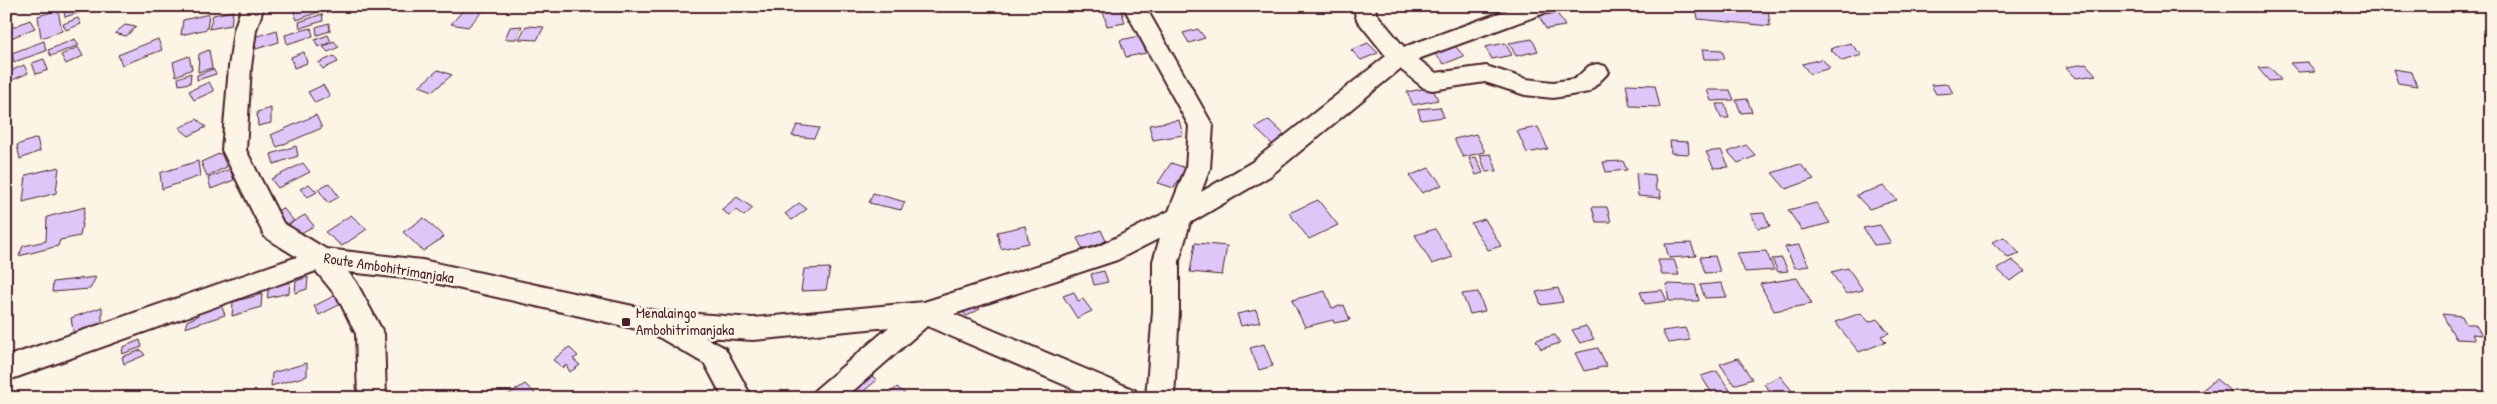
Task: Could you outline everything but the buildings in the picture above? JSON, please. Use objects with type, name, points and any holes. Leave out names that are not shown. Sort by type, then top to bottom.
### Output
[{"type":"street","name":"Route Ambohitrimanjaka","points":[[253,6],[245,30],[240,67],[234,150],[274,230],[321,259],[422,270],[656,322],[715,356],[738,398]]},
{"type":"street","points":[[1134,6],[1201,126],[1198,168],[1179,217],[1166,261],[1166,311],[1160,398]]},
{"type":"street","points":[[1364,6],[1365,15],[1400,57],[1432,82],[1486,74],[1525,87],[1553,90],[1581,86],[1597,72]]},
{"type":"street","points":[[656,322],[753,329],[924,313],[1108,253],[1179,217],[1262,169],[1400,57],[1542,6]]},
{"type":"street","points":[[6,369],[321,259],[347,290],[370,334],[372,398]]},
{"type":"street","points":[[825,398],[924,313]]},
{"type":"street","points":[[924,313],[1125,398]]},
{"type":"place","name":"Menalaingo Ambohitrimanjaka","points":[[626,322]]}]
